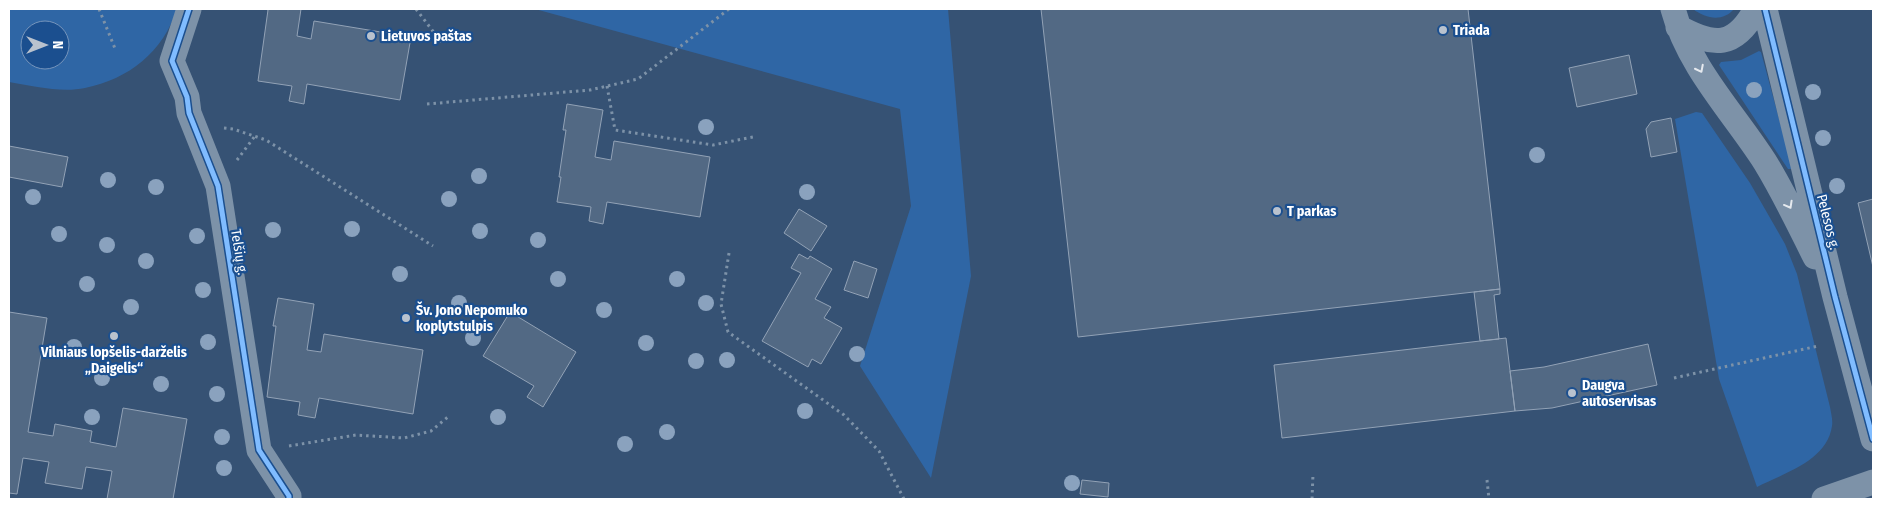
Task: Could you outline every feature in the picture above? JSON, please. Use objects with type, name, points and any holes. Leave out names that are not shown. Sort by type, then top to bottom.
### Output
[{"type":"street","name":"Telšių g.","points":[[189,9],[172,61],[187,97],[190,113],[218,186],[259,450],[289,496],[289,499]]},
{"type":"street","name":"Pelesos g.","points":[[1676,18],[1698,38],[1718,42],[1733,37],[1750,21],[1756,9]]},
{"type":"street","name":"Pelesos g.","points":[[1765,9],[1835,297],[1873,439]]},
{"type":"street","name":"Pelesos g.","points":[[1676,18],[1706,80],[1764,162],[1791,209],[1835,297]]},
{"type":"street","points":[[1824,499],[1873,482]]},
{"type":"path","points":[[99,9],[116,51]]},
{"type":"path","points":[[416,9],[442,42]]},
{"type":"path","points":[[427,104],[590,90],[638,79],[729,9]]},
{"type":"path","points":[[607,86],[615,130],[714,145],[753,137]]},
{"type":"path","points":[[266,140],[433,246]]},
{"type":"path","points":[[729,253],[721,304],[728,332],[844,415],[879,450],[904,499]]},
{"type":"path","points":[[1674,378],[1819,346]]},
{"type":"path","points":[[259,450],[356,435],[404,438],[431,431],[449,416]]},
{"type":"path","points":[[1312,499],[1313,474]]},
{"type":"path","points":[[1487,480],[1489,499]]},
{"type":"shaded area","points":[[9,9],[177,9],[163,38],[153,51],[130,70],[101,84],[85,88],[66,90],[9,82]]},
{"type":"shaded area","points":[[535,9],[948,9],[971,276],[931,478],[860,366],[911,206],[900,109]]},
{"type":"shaded area","points":[[1693,9],[1734,9],[1725,16],[1714,18],[1703,15]]},
{"type":"shaded area","points":[[1759,51],[1761,52],[1791,169],[1788,169],[1719,65],[1721,62],[1741,60]]},
{"type":"shaded area","points":[[1696,112],[1702,113],[1750,183],[1785,244],[1797,274],[1832,417],[1832,426],[1828,438],[1813,457],[1791,471],[1757,487],[1719,379],[1675,119]]},
{"type":"building","points":[[266,9],[301,9],[297,36],[311,39],[314,21],[411,37],[400,100],[307,84],[304,104],[289,101],[292,86],[258,81],[268,10]]},
{"type":"building","name":"T parkas","points":[[1041,9],[1468,9],[1500,289],[1078,337]]},
{"type":"building","points":[[1629,55],[1637,94],[1577,107],[1569,68]]},
{"type":"building","points":[[567,104],[603,110],[595,157],[611,160],[614,141],[710,157],[700,217],[607,202],[603,224],[589,221],[591,207],[557,202],[566,130],[563,130]]},
{"type":"building","points":[[1671,118],[1677,152],[1651,157],[1646,129],[1651,122]]},
{"type":"building","points":[[9,146],[68,157],[62,187],[9,177]]},
{"type":"building","points":[[1873,199],[1873,267],[1858,203]]},
{"type":"building","points":[[799,209],[827,226],[811,251],[784,233]]},
{"type":"building","points":[[799,254],[808,259],[810,256],[832,269],[815,299],[831,307],[824,318],[842,328],[821,364],[812,359],[808,367],[762,341],[801,273],[791,268]]},
{"type":"building","points":[[854,261],[877,269],[868,298],[844,290]]},
{"type":"building","points":[[1500,289],[1500,294],[1494,295],[1499,339],[1480,341],[1474,292]]},
{"type":"building","points":[[278,298],[314,304],[307,350],[321,352],[324,334],[423,350],[413,414],[319,398],[315,418],[298,415],[300,402],[267,397],[276,326],[273,326]]},
{"type":"building","points":[[9,312],[47,318],[28,432],[53,436],[55,424],[92,431],[90,442],[116,447],[123,408],[187,419],[173,499],[107,499],[112,471],[86,467],[82,489],[45,483],[49,462],[23,458],[17,494],[9,493]]},
{"type":"building","points":[[510,312],[576,352],[543,407],[527,397],[534,386],[483,356]]},
{"type":"building","points":[[1506,338],[1515,411],[1282,438],[1274,365]]},
{"type":"building","points":[[1648,344],[1657,385],[1552,408],[1515,411],[1510,371],[1544,367]]},
{"type":"building","points":[[1082,480],[1109,483],[1108,497],[1080,494]]},
{"type":"cycle path","points":[[189,9],[172,61],[187,97],[189,113],[218,186],[259,450],[289,496],[289,499]]},
{"type":"cycle path","points":[[1765,9],[1835,297],[1873,439]]},
{"type":"place","name":"Triada","points":[[1443,30]]},
{"type":"place","name":"Lietuvos paštas","points":[[371,36]]},
{"type":"place","name":"T parkas","points":[[1277,211]]},
{"type":"place","name":"Šv. Jono Nepomuko koplytstulpis","points":[[406,318]]},
{"type":"place","name":"Vilniaus lopšelis-darželis „Daigelis“","points":[[114,336]]},
{"type":"place","name":"Daugva autoservisas","points":[[1572,393]]}]
